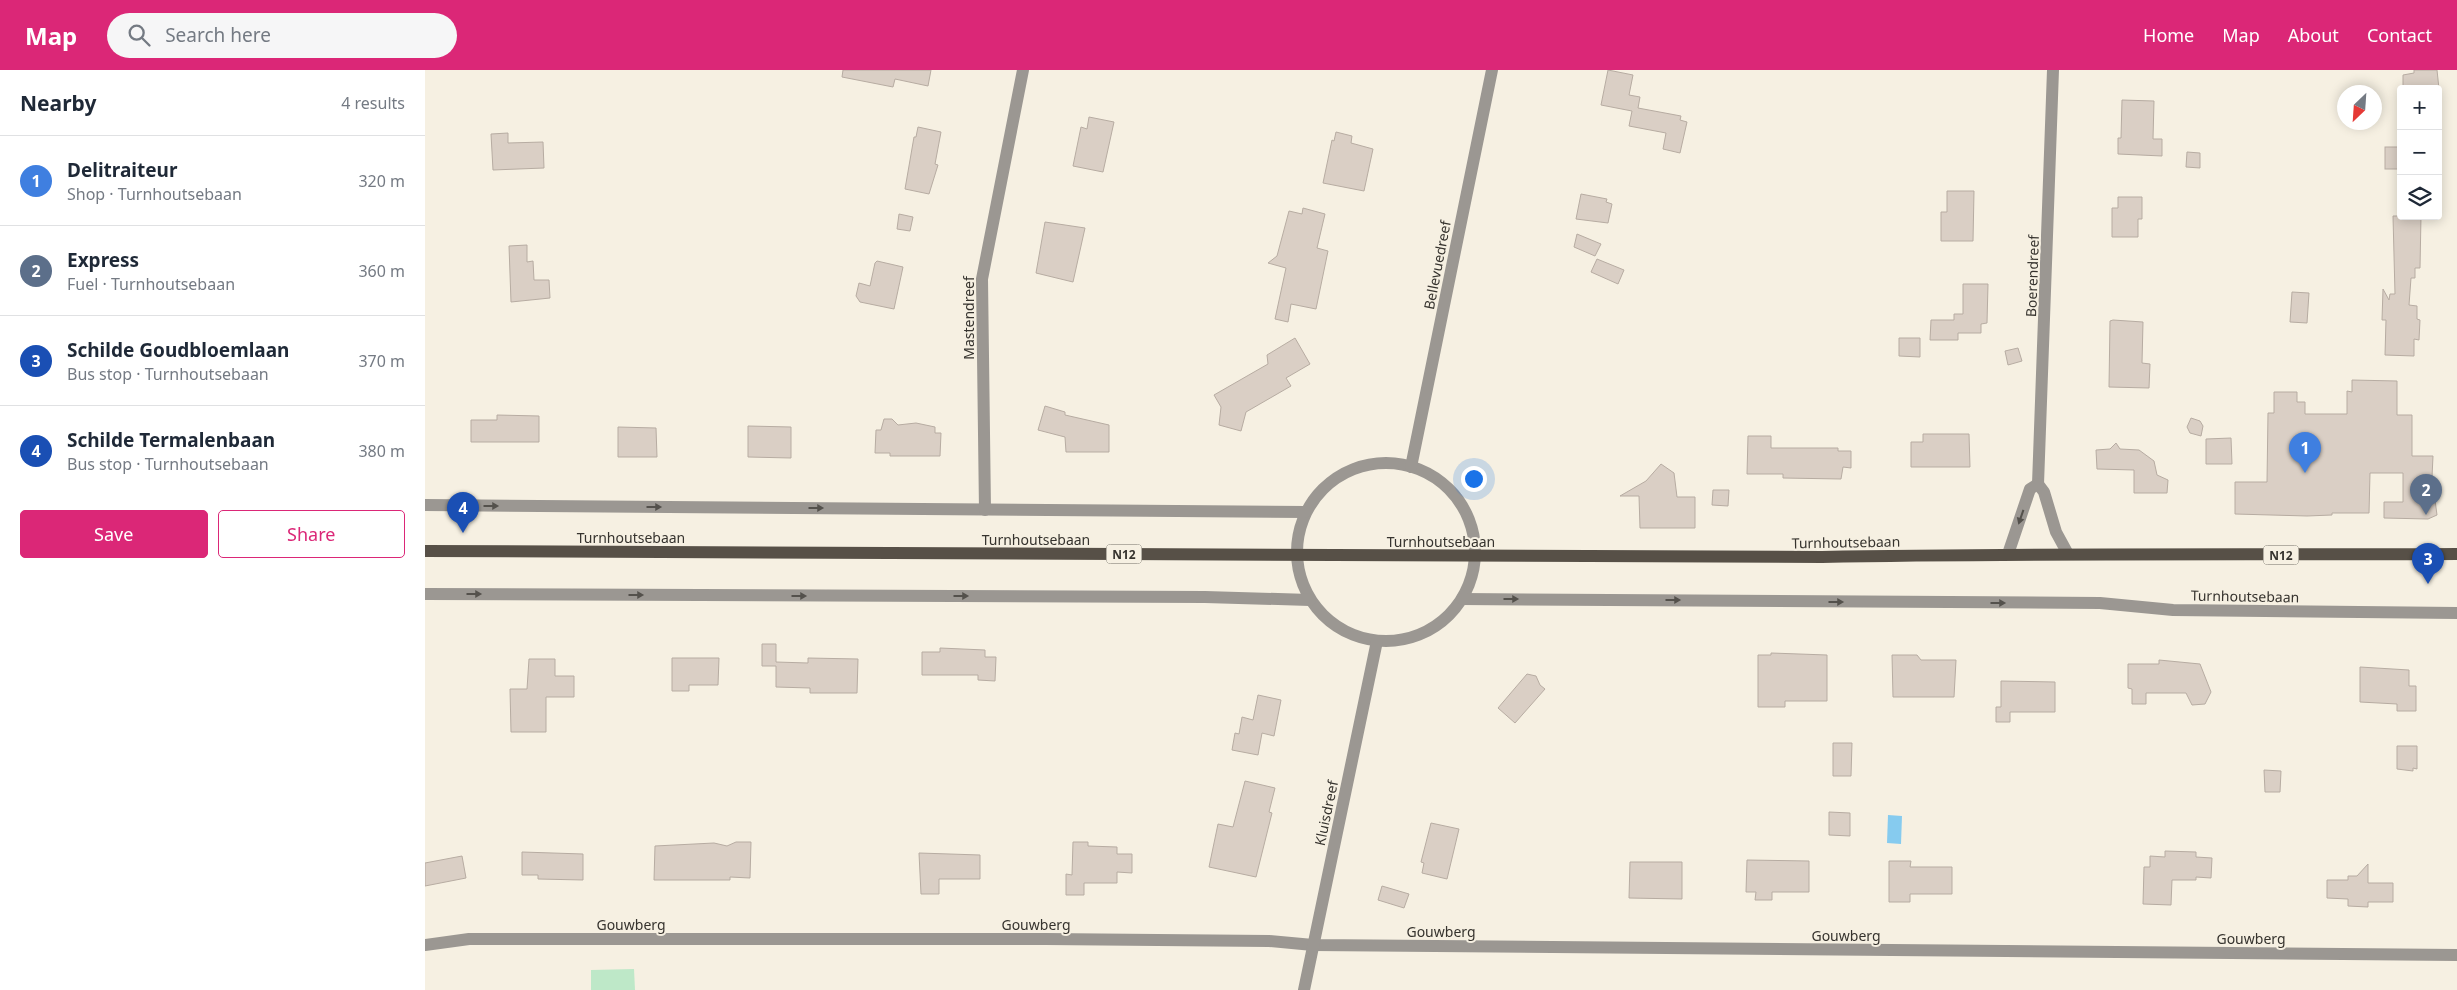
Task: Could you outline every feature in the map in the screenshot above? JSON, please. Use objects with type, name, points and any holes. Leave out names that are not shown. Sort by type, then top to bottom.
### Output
[{"type":"main road","name":"Turnhoutsebaan","points":[[425,550],[1822,558],[2007,554],[2457,554]]},
{"type":"street","name":"Mastendreef","points":[[985,510],[982,279],[1023,70]]},
{"type":"street","name":"Bellevuedreef","points":[[1411,467],[1492,70]]},
{"type":"street","name":"Boerendreef","points":[[2053,70],[2039,484],[2044,492],[2056,532],[2068,554]]},
{"type":"street","points":[[1378,463],[1411,467],[1439,481],[1451,491],[1465,510],[1473,533],[1475,556],[1471,578],[1462,599],[1446,618],[1426,632],[1402,640],[1377,641],[1351,634],[1327,620],[1310,600],[1300,578],[1296,554],[1305,512],[1319,492],[1346,472],[1378,463]]},
{"type":"street","points":[[2007,554],[2030,489],[2039,484]]},
{"type":"street","name":"Turnhoutsebaan","points":[[425,505],[1305,512]]},
{"type":"street","points":[[425,594],[1205,597],[1310,600]]},
{"type":"street","name":"Turnhoutsebaan","points":[[1462,599],[2100,604],[2173,610],[2457,613]]},
{"type":"street","name":"Kluisdreef","points":[[1304,990],[1377,641]]},
{"type":"street","name":"Gouwberg","points":[[425,945],[469,939],[1046,939],[1269,941],[1313,945],[2457,955]]},
{"type":"green space","points":[[634,969],[635,990],[591,990],[591,970]]},
{"type":"water","points":[[1888,815],[1902,816],[1901,844],[1887,843]]},
{"type":"building","points":[[843,70],[931,70],[928,86],[895,79],[893,87],[842,77]]},
{"type":"building","points":[[1608,70],[1633,75],[1629,95],[1640,97],[1638,108],[1681,116],[1680,120],[1687,122],[1680,153],[1663,149],[1666,133],[1629,126],[1632,111],[1601,105]]},
{"type":"building","points":[[2414,70],[2437,70],[2439,85],[2403,85],[2403,75],[2414,73]]},
{"type":"building","points":[[2122,100],[2154,101],[2153,139],[2162,139],[2162,156],[2118,154],[2118,138],[2121,138]]},
{"type":"building","points":[[1089,117],[1114,122],[1103,172],[1073,166],[1081,127],[1087,129]]},
{"type":"building","points":[[918,127],[941,132],[935,164],[938,165],[929,194],[905,189],[914,137],[916,137]]},
{"type":"building","points":[[1336,132],[1352,136],[1351,143],[1373,149],[1364,191],[1323,183],[1332,140],[1334,141]]},
{"type":"building","points":[[508,133],[508,143],[543,142],[544,168],[493,170],[491,134]]},
{"type":"building","points":[[2385,147],[2397,147],[2397,169],[2385,169]]},
{"type":"building","points":[[2187,152],[2200,153],[2200,168],[2186,167]]},
{"type":"building","points":[[1947,191],[1974,191],[1973,241],[1941,241],[1941,212],[1947,212]]},
{"type":"building","points":[[1581,194],[1607,199],[1606,202],[1612,204],[1608,223],[1576,219]]},
{"type":"building","points":[[2118,197],[2142,197],[2142,219],[2138,219],[2138,237],[2112,237],[2112,208],[2118,208]]},
{"type":"building","points":[[1303,208],[1325,214],[1317,248],[1328,251],[1316,309],[1291,304],[1288,322],[1275,319],[1286,268],[1268,263],[1277,256],[1289,211],[1302,214]]},
{"type":"building","points":[[899,214],[913,217],[910,231],[897,229]]},
{"type":"building","points":[[2393,216],[2397,216],[2397,220],[2421,220],[2420,268],[2415,268],[2415,278],[2411,278],[2409,305],[2417,306],[2417,319],[2420,320],[2419,340],[2414,339],[2414,356],[2385,355],[2386,320],[2382,320],[2383,289],[2389,300],[2390,294],[2395,294]]},
{"type":"building","points":[[1045,222],[1085,228],[1073,282],[1036,273]]},
{"type":"building","points":[[1577,234],[1601,244],[1595,256],[1574,247]]},
{"type":"building","points":[[527,245],[527,262],[533,261],[534,280],[549,280],[550,298],[511,302],[509,246]]},
{"type":"building","points":[[1597,259],[1624,270],[1618,284],[1591,272]]},
{"type":"building","points":[[877,261],[903,267],[894,309],[860,302],[856,296],[859,283],[870,286]]},
{"type":"building","points":[[1963,284],[1988,284],[1987,323],[1981,324],[1981,333],[1958,333],[1958,340],[1930,340],[1931,320],[1954,320],[1954,314],[1963,314]]},
{"type":"building","points":[[2292,292],[2309,293],[2307,323],[2290,322]]},
{"type":"building","points":[[2110,321],[2143,322],[2142,363],[2150,364],[2149,388],[2109,387]]},
{"type":"building","points":[[1295,338],[1310,364],[1286,378],[1291,386],[1246,412],[1241,431],[1219,425],[1221,407],[1214,395],[1268,364],[1267,355]]},
{"type":"building","points":[[1899,338],[1920,338],[1920,357],[1899,356]]},
{"type":"building","points":[[2018,348],[2022,361],[2008,365],[2005,351]]},
{"type":"building","points":[[2352,380],[2397,381],[2397,415],[2412,415],[2412,456],[2433,456],[2432,477],[2437,515],[2428,519],[2384,518],[2384,502],[2403,502],[2403,473],[2370,473],[2369,513],[2332,513],[2332,515],[2307,516],[2235,514],[2235,482],[2267,482],[2268,413],[2274,413],[2274,392],[2297,392],[2297,402],[2305,402],[2305,414],[2347,414],[2347,391],[2352,392]]},
{"type":"building","points":[[1045,406],[1065,412],[1065,415],[1109,425],[1109,452],[1066,452],[1065,437],[1038,430]]},
{"type":"building","points":[[497,415],[539,416],[539,442],[471,442],[471,420],[497,420]]},
{"type":"building","points":[[2191,418],[2200,421],[2203,426],[2201,436],[2190,433],[2187,427]]},
{"type":"building","points":[[884,419],[892,419],[898,425],[916,423],[935,427],[935,433],[941,433],[940,456],[890,456],[890,453],[875,453],[876,430],[881,430]]},
{"type":"building","points":[[748,426],[791,427],[791,458],[748,457]]},
{"type":"building","points":[[618,427],[656,428],[657,457],[618,457]]},
{"type":"building","points":[[1923,434],[1969,434],[1970,467],[1911,467],[1911,442],[1923,442]]},
{"type":"building","points":[[1748,436],[1771,436],[1771,448],[1838,448],[1838,451],[1851,451],[1851,468],[1843,467],[1841,479],[1783,478],[1783,474],[1747,474]]},
{"type":"building","points":[[2231,438],[2232,464],[2206,464],[2206,439]]},
{"type":"building","points":[[2116,443],[2120,449],[2139,450],[2154,461],[2157,475],[2168,480],[2167,493],[2134,493],[2134,470],[2097,469],[2096,450],[2110,449]]},
{"type":"building","points":[[1661,464],[1674,473],[1677,497],[1695,497],[1695,528],[1640,528],[1639,496],[1620,496],[1646,481]]},
{"type":"building","points":[[1713,490],[1729,490],[1728,506],[1712,505]]},
{"type":"building","points":[[762,644],[776,644],[776,662],[808,663],[808,658],[858,659],[857,693],[810,693],[810,688],[776,687],[776,666],[762,666]]},
{"type":"building","points":[[940,648],[985,650],[985,657],[996,657],[995,681],[978,680],[978,675],[922,675],[922,652],[940,652]]},
{"type":"building","points":[[1771,653],[1827,655],[1827,701],[1785,701],[1785,707],[1758,707],[1758,655],[1771,655]]},
{"type":"building","points":[[1892,655],[1917,655],[1921,660],[1956,660],[1954,697],[1893,697]]},
{"type":"building","points":[[672,658],[719,658],[718,685],[689,685],[689,691],[672,691]]},
{"type":"building","points":[[529,659],[555,659],[555,676],[574,676],[574,697],[546,697],[546,732],[511,732],[510,689],[527,689]]},
{"type":"building","points":[[2159,660],[2200,664],[2211,692],[2205,704],[2192,705],[2186,693],[2146,693],[2146,704],[2132,704],[2132,689],[2128,688],[2128,664],[2159,664]]},
{"type":"building","points":[[2360,667],[2409,670],[2409,686],[2416,686],[2416,711],[2397,711],[2397,704],[2360,702]]},
{"type":"building","points":[[1527,674],[1536,676],[1540,685],[1545,689],[1515,723],[1498,708]]},
{"type":"building","points":[[2001,681],[2055,682],[2055,712],[2010,712],[2010,722],[1996,722],[1996,707],[2001,707]]},
{"type":"building","points":[[1258,695],[1281,700],[1274,736],[1262,733],[1258,755],[1232,750],[1235,733],[1239,734],[1242,717],[1253,720]]},
{"type":"building","points":[[1833,743],[1852,743],[1851,776],[1833,776]]},
{"type":"building","points":[[2397,746],[2417,746],[2417,769],[2413,768],[2413,771],[2397,769]]},
{"type":"building","points":[[2264,770],[2281,771],[2280,792],[2265,792]]},
{"type":"building","points":[[1245,781],[1275,788],[1269,812],[1272,813],[1256,877],[1209,867],[1218,824],[1233,827]]},
{"type":"building","points":[[1829,812],[1850,813],[1850,836],[1829,835]]},
{"type":"building","points":[[1431,823],[1459,829],[1447,879],[1422,873],[1424,863],[1421,862]]},
{"type":"building","points":[[736,842],[751,842],[750,878],[730,877],[730,880],[654,880],[655,846],[714,843],[727,846]]},
{"type":"building","points":[[1073,842],[1088,842],[1088,846],[1117,847],[1117,854],[1132,854],[1132,873],[1117,872],[1117,883],[1084,883],[1084,895],[1066,895],[1066,874],[1072,875]]},
{"type":"building","points":[[2165,851],[2196,852],[2196,857],[2212,858],[2211,878],[2196,877],[2196,880],[2172,880],[2171,905],[2143,904],[2144,867],[2150,867],[2150,856],[2165,857]]},
{"type":"building","points":[[522,852],[583,854],[583,880],[538,879],[538,875],[522,875]]},
{"type":"building","points":[[919,853],[980,855],[980,879],[939,879],[939,894],[921,894]]},
{"type":"building","points":[[462,856],[466,878],[425,886],[425,863]]},
{"type":"building","points":[[1747,860],[1809,861],[1809,892],[1772,892],[1772,900],[1755,900],[1756,892],[1746,892]]},
{"type":"building","points":[[1889,861],[1911,861],[1910,867],[1952,867],[1952,894],[1910,894],[1910,902],[1889,902]]},
{"type":"building","points":[[1630,862],[1682,862],[1682,899],[1629,898]]},
{"type":"building","points":[[2368,864],[2368,883],[2393,883],[2393,902],[2368,902],[2368,907],[2348,906],[2348,899],[2327,898],[2327,880],[2348,880],[2348,876],[2357,876]]},
{"type":"building","points":[[1382,886],[1409,894],[1404,908],[1378,900]]},
{"type":"place","name":"Delitraiteur","points":[[2305,473]]},
{"type":"place","name":"Express","points":[[2426,515]]},
{"type":"place","name":"Schilde Termalenbaan","points":[[463,533]]},
{"type":"place","name":"Schilde Goudbloemlaan","points":[[2428,584]]}]
